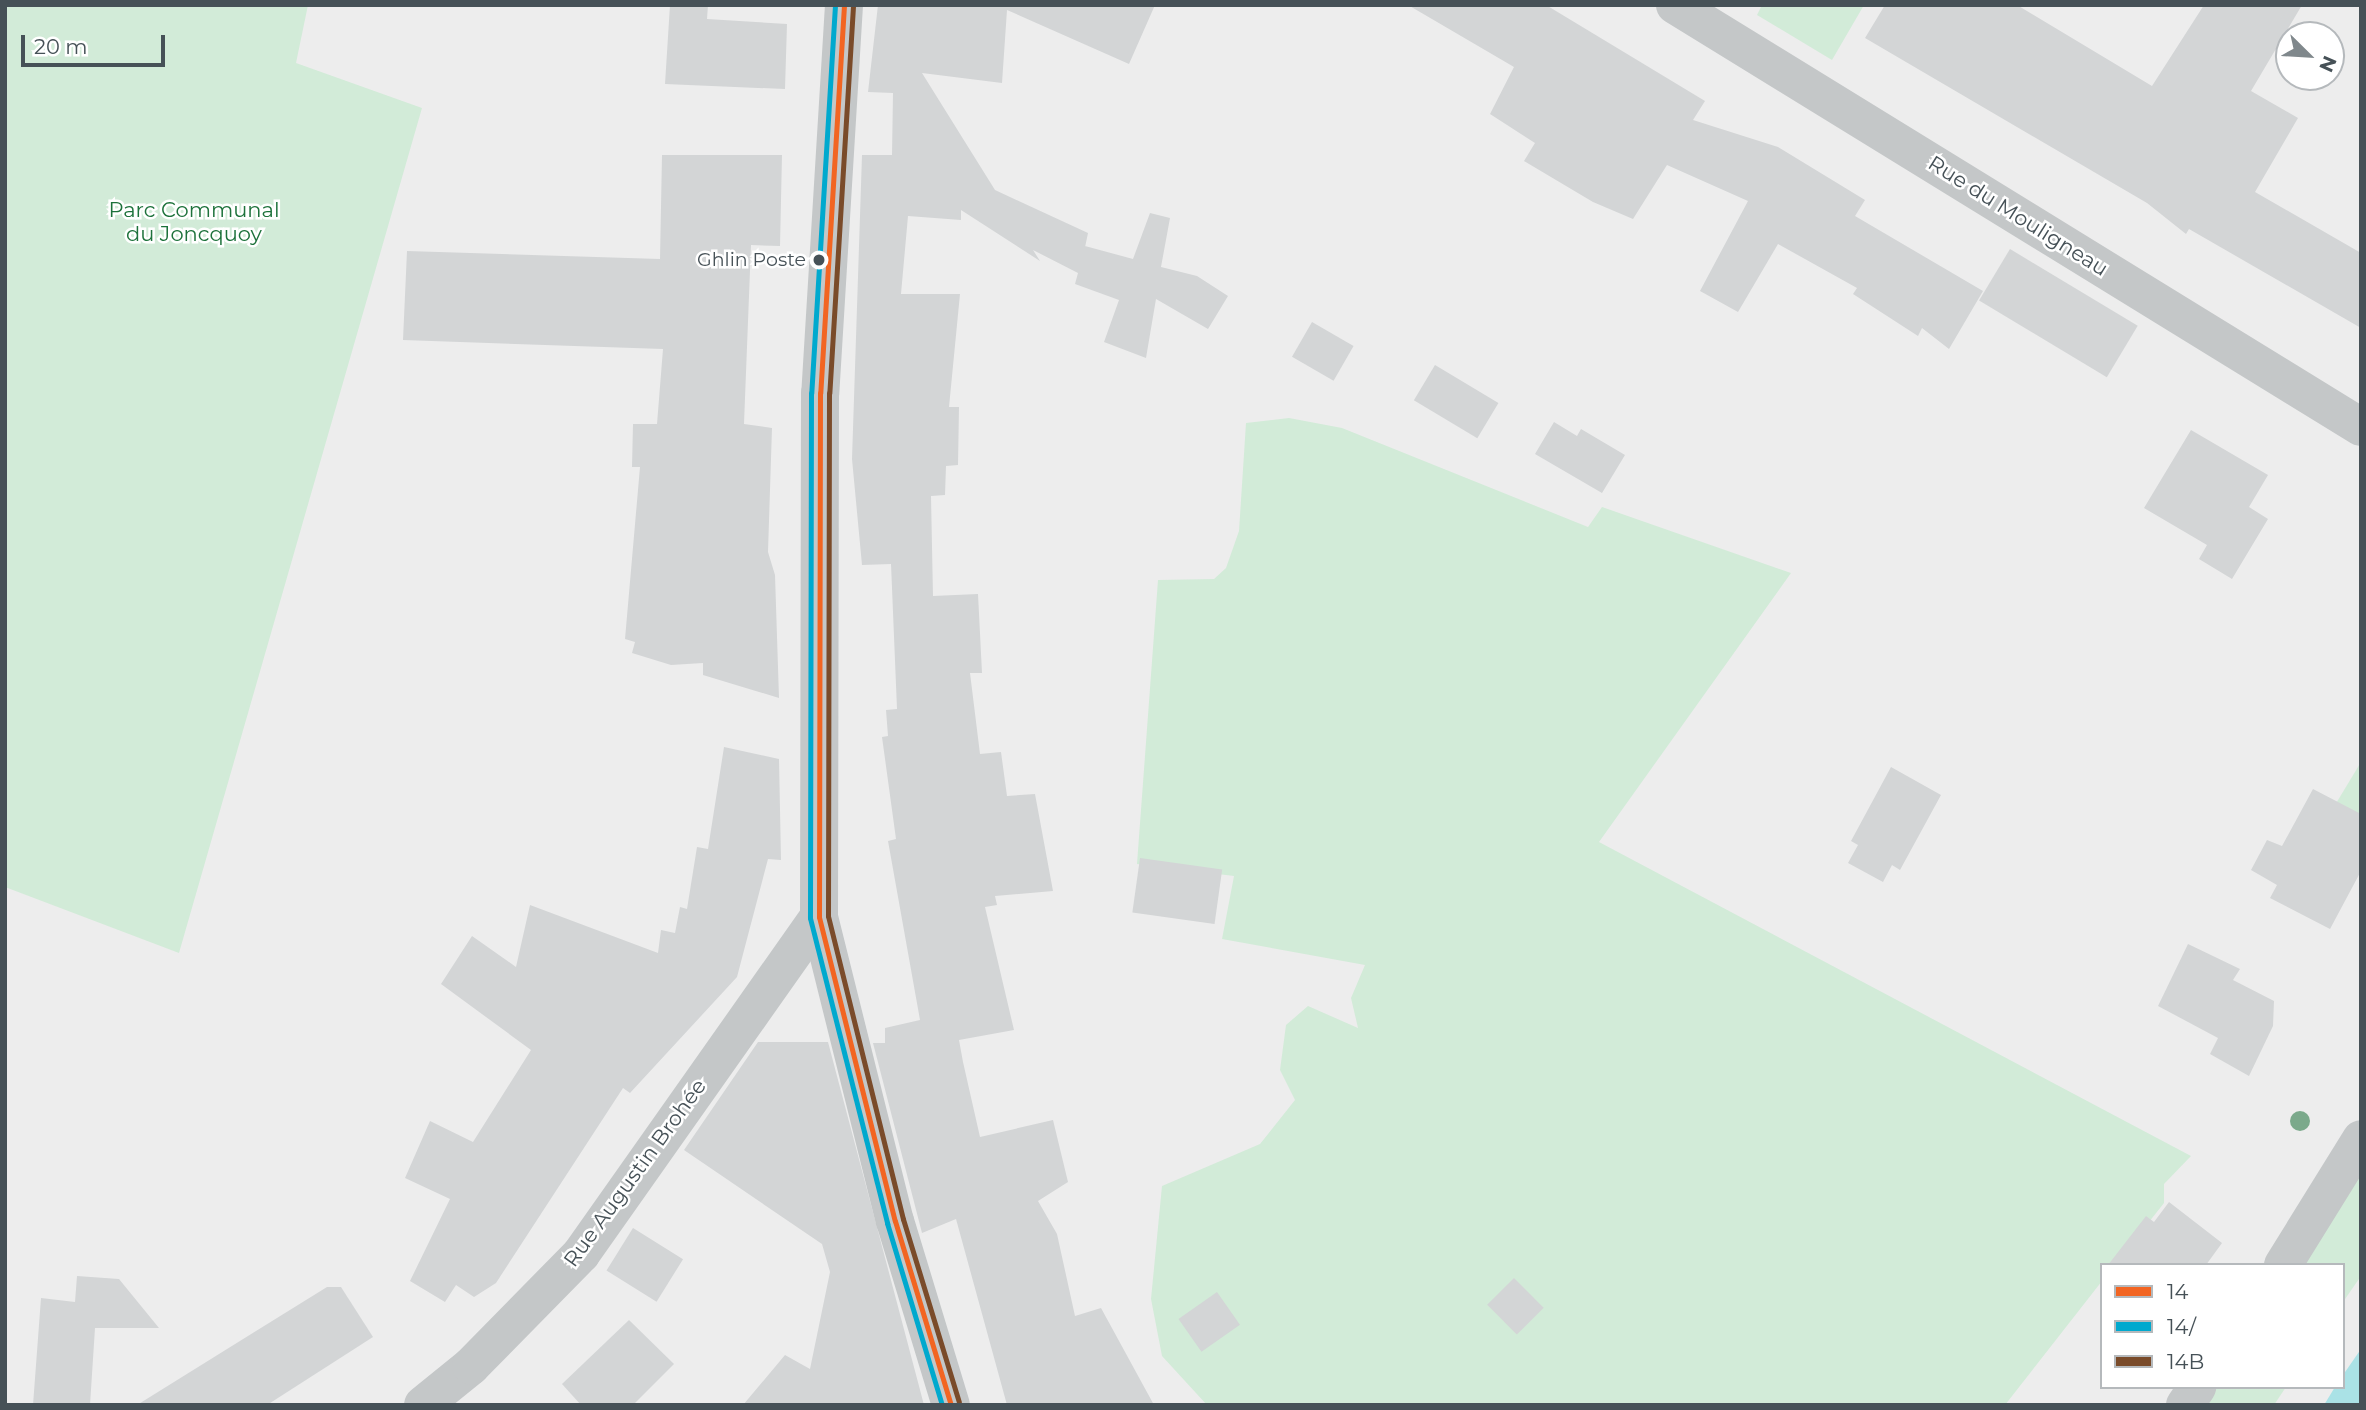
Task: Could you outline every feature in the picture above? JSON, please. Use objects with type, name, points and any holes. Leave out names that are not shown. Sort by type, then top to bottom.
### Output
[{"type":"street","points":[[844,5],[820,393],[819,917],[895,1221],[951,1405]]},
{"type":"street","name":"Rue du Mouligneau","points":[[1675,5],[2361,427]]},
{"type":"street","name":"Rue Augustin Brohée","points":[[423,1405],[471,1366],[581,1254],[819,917]]},
{"type":"street","points":[[2284,1263],[2361,1139]]},
{"type":"street","points":[[2185,1405],[2196,1389]]},
{"type":"green space","name":"Parc Communal du Joncquoy","points":[[5,5],[308,5],[296,63],[422,108],[179,953],[5,887]]},
{"type":"green space","points":[[1762,5],[1864,5],[1832,60],[1757,15]]},
{"type":"green space","points":[[1289,418],[1342,428],[1588,527],[1602,507],[1791,573],[1599,842],[2191,1156],[2164,1184],[2164,1203],[2117,1263],[2100,1263],[2100,1284],[2005,1405],[1207,1405],[1162,1356],[1151,1299],[1162,1186],[1260,1144],[1295,1100],[1280,1070],[1286,1025],[1308,1006],[1358,1028],[1351,998],[1365,965],[1222,939],[1234,876],[1137,864],[1158,580],[1214,579],[1226,568],[1239,531],[1246,423]]},
{"type":"green space","points":[[2361,762],[2361,825],[2332,810]]},
{"type":"green space","points":[[2361,1139],[2361,1276],[2345,1299],[2345,1263],[2284,1263]]},
{"type":"green space","points":[[2196,1389],[2285,1389],[2274,1405],[2185,1405]]},
{"type":"water","points":[[2361,1349],[2361,1405],[2324,1405],[2334,1389],[2345,1389],[2345,1372]]},
{"type":"building","points":[[670,5],[708,5],[707,19],[787,24],[785,89],[665,84]]},
{"type":"building","points":[[878,5],[1155,5],[1129,64],[1007,10],[1002,83],[922,73],[995,190],[1088,233],[1085,246],[1133,259],[1150,213],[1170,218],[1161,267],[1197,276],[1228,296],[1208,329],[1156,299],[1146,358],[1104,342],[1119,300],[1075,284],[1078,273],[1033,250],[1040,261],[961,210],[961,220],[908,216],[901,294],[960,294],[949,407],[959,407],[958,465],[946,466],[945,495],[931,496],[933,596],[978,594],[982,673],[970,673],[980,754],[1001,752],[1007,796],[1035,794],[1053,891],[995,896],[997,905],[985,907],[1014,1030],[959,1040],[963,1062],[980,1137],[1053,1120],[1068,1182],[1038,1201],[1057,1234],[1075,1316],[1101,1308],[1154,1405],[1007,1405],[956,1219],[922,1233],[873,1043],[885,1043],[885,1028],[920,1020],[888,841],[896,839],[882,737],[888,736],[886,710],[897,709],[891,564],[862,565],[852,459],[862,155],[892,155],[893,93],[868,92]]},
{"type":"building","points":[[1408,5],[1546,5],[1705,101],[1693,120],[1778,147],[1865,200],[1855,216],[1983,291],[1949,349],[1922,328],[1918,336],[1853,294],[1857,288],[1778,244],[1738,312],[1700,291],[1748,201],[1667,165],[1633,219],[1593,202],[1524,161],[1535,143],[1490,114],[1514,67]]},
{"type":"building","points":[[1885,5],[2017,5],[2152,86],[2204,5],[2302,5],[2293,21],[2275,21],[2275,51],[2251,91],[2298,118],[2255,192],[2361,253],[2361,328],[2189,229],[2186,234],[2147,203],[1865,38]]},
{"type":"building","points":[[662,155],[782,155],[780,246],[751,245],[744,424],[772,428],[768,552],[775,575],[779,698],[703,675],[703,663],[671,665],[632,653],[635,642],[625,639],[640,467],[632,467],[633,424],[657,424],[663,349],[403,340],[407,251],[660,259]]},
{"type":"building","points":[[2010,249],[2138,326],[2107,377],[1979,300]]},
{"type":"building","points":[[1312,322],[1354,346],[1334,381],[1292,357]]},
{"type":"building","points":[[1435,365],[1498,403],[1477,438],[1414,400]]},
{"type":"building","points":[[1554,422],[1577,436],[1581,429],[1625,455],[1602,493],[1535,454]]},
{"type":"building","points":[[2191,430],[2268,475],[2249,507],[2268,519],[2232,579],[2199,559],[2207,545],[2144,508]]},
{"type":"building","points":[[724,747],[779,759],[781,860],[768,859],[737,977],[630,1093],[623,1088],[496,1283],[474,1297],[456,1285],[445,1302],[410,1281],[450,1199],[405,1178],[430,1121],[473,1142],[531,1050],[441,984],[472,936],[516,967],[530,905],[658,953],[661,930],[675,933],[680,907],[687,909],[697,847],[708,849]]},
{"type":"building","points":[[1891,767],[1941,795],[1900,870],[1892,865],[1883,882],[1848,863],[1858,845],[1851,841]]},
{"type":"building","points":[[2313,789],[2361,814],[2361,871],[2330,929],[2270,898],[2277,885],[2251,870],[2267,840],[2282,846]]},
{"type":"building","points":[[1140,858],[1222,870],[1215,924],[1132,912]]},
{"type":"building","points":[[2188,944],[2240,969],[2233,980],[2274,1001],[2273,1026],[2249,1076],[2210,1054],[2218,1038],[2158,1006]]},
{"type":"building","points":[[758,1042],[828,1042],[924,1405],[743,1405],[785,1355],[810,1369],[830,1272],[822,1244],[684,1150]]},
{"type":"building","points":[[2169,1202],[2222,1243],[2207,1263],[2110,1263],[2146,1216],[2154,1222]]},
{"type":"building","points":[[633,1228],[683,1259],[657,1302],[607,1270]]},
{"type":"building","points":[[77,1276],[119,1279],[159,1328],[95,1328],[90,1405],[33,1405],[41,1298],[75,1302]]},
{"type":"building","points":[[1514,1278],[1544,1308],[1517,1335],[1487,1305]]},
{"type":"building","points":[[327,1287],[341,1287],[373,1337],[267,1405],[137,1405]]},
{"type":"building","points":[[1217,1292],[1240,1325],[1201,1352],[1178,1319]]},
{"type":"building","points":[[629,1320],[674,1364],[633,1405],[581,1405],[562,1384]]},
{"type":"transit line","name":"14/","points":[[835,5],[811,393],[810,918],[887,1223],[942,1405]]},
{"type":"transit line","name":"14","points":[[844,5],[820,393],[819,917],[895,1221],[951,1405]]},
{"type":"transit line","name":"14B","points":[[853,6],[829,393],[828,916],[903,1219],[959,1402]]},
{"type":"place","name":"Ghlin Poste","points":[[819,260]]}]
